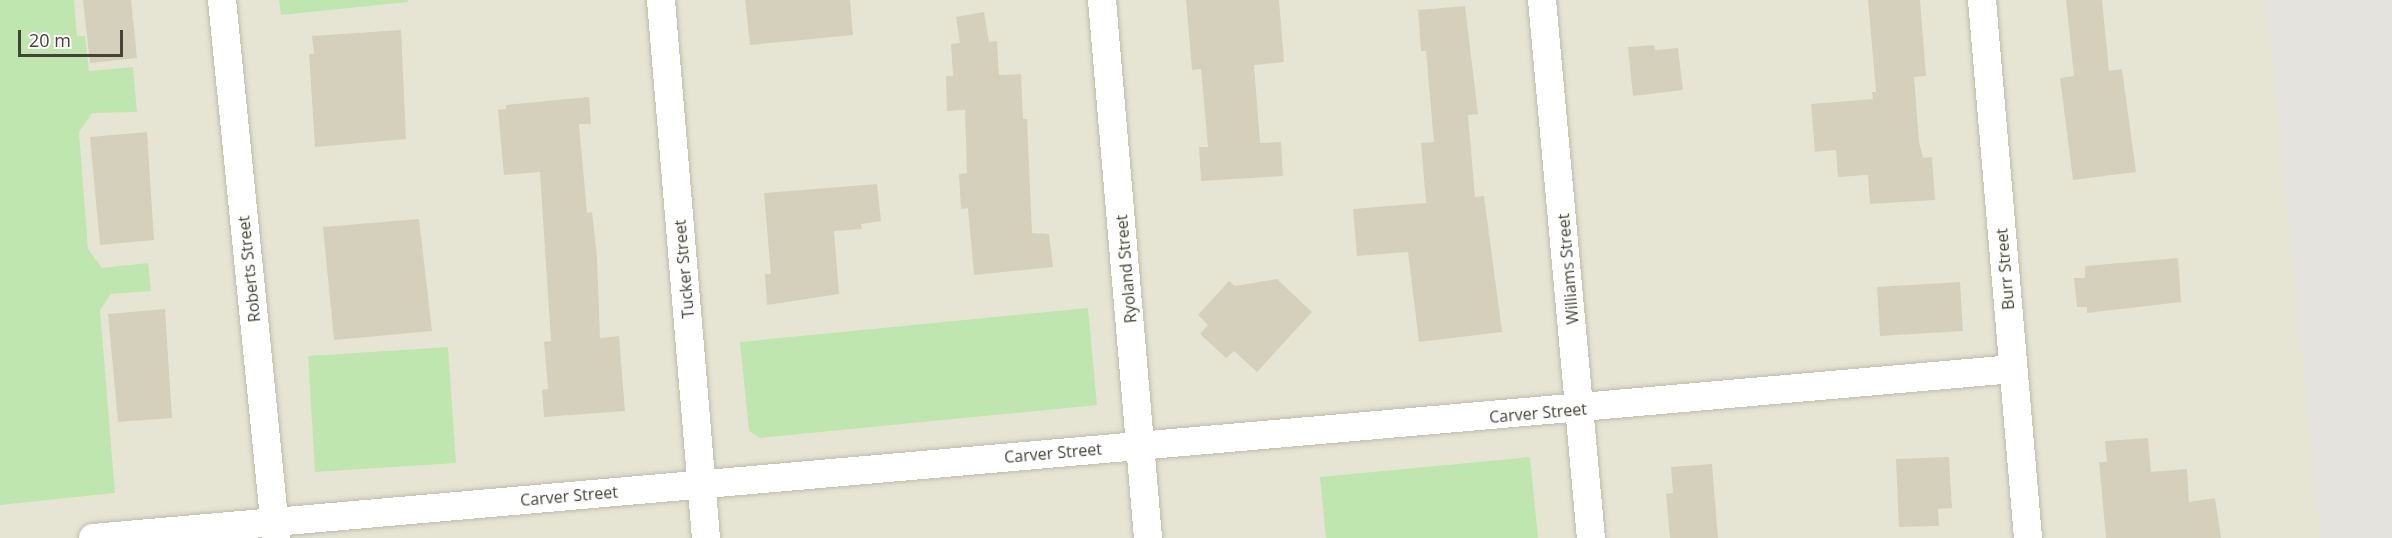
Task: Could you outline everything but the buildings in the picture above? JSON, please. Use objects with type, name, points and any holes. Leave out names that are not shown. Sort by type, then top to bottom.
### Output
[{"type":"street","name":"Roberts Street","points":[[222,0],[275,530]]},
{"type":"street","name":"Tucker Street","points":[[661,0],[706,538]]},
{"type":"street","name":"Ryoland Street","points":[[1102,0],[1148,538]]},
{"type":"street","name":"Williams Street","points":[[1542,0],[1591,538]]},
{"type":"street","name":"Burr Street","points":[[1982,0],[2028,538]]},
{"type":"street","name":"Carver Street","points":[[93,538],[275,530],[701,484],[1141,445],[1581,410],[2014,369]]},
{"type":"shaded area","points":[[0,0],[2392,0],[2392,538],[0,538]]},
{"type":"shaded area","points":[[2267,0],[2392,0],[2392,538],[2321,538]]},
{"type":"green space","points":[[0,0],[74,0],[77,36],[85,36],[89,71],[133,67],[137,112],[92,113],[79,132],[88,249],[102,268],[148,263],[151,291],[111,294],[100,310],[115,493],[0,505]]},
{"type":"green space","points":[[279,0],[408,0],[408,2],[281,15]]},
{"type":"green space","points":[[1088,308],[1097,405],[760,438],[749,431],[740,342]]},
{"type":"green space","points":[[448,347],[456,463],[315,472],[308,356]]},
{"type":"green space","points":[[1530,457],[1538,538],[1326,538],[1320,477]]}]
